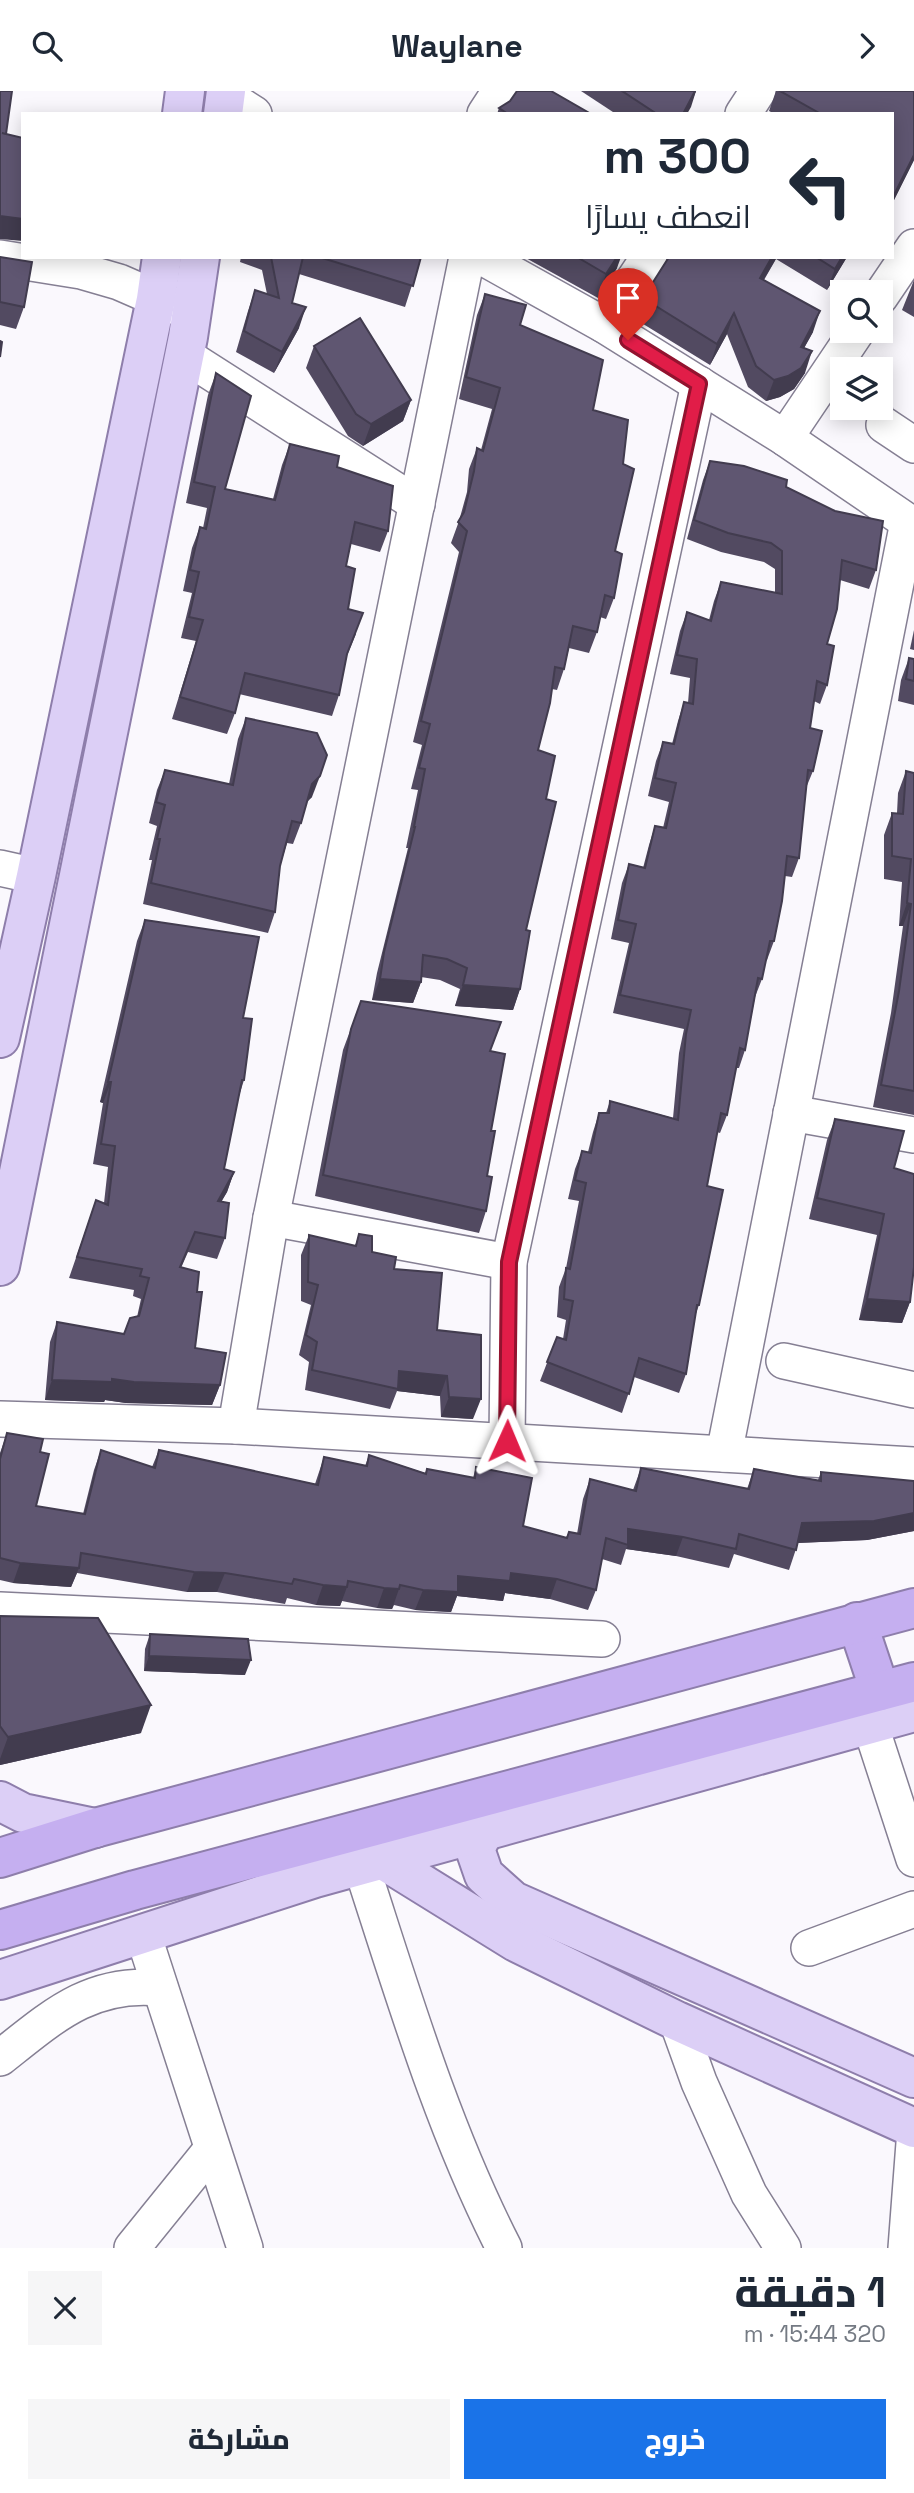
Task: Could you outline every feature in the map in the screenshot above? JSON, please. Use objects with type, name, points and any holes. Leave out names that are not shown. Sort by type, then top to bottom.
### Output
[{"type":"highway","points":[[0,1858],[95,1828],[914,1608]]},
{"type":"highway","points":[[1,1930],[135,1890],[547,1780],[888,1699],[857,1622]]},
{"type":"main road","points":[[182,112],[185,91]]},
{"type":"main road","points":[[0,1038],[18,872],[156,299],[162,259]]},
{"type":"main road","points":[[0,1266],[184,355],[200,259]]},
{"type":"main road","points":[[0,1980],[372,1862],[484,1831],[888,1699],[914,1712]]},
{"type":"main road","points":[[547,1780],[484,1831],[475,1849],[484,1875],[513,1901],[914,2078]]},
{"type":"main road","points":[[0,1801],[23,1813],[95,1828]]},
{"type":"main road","points":[[300,1846],[355,1849],[372,1862],[516,1942],[677,2021],[914,2128]]},
{"type":"street","points":[[486,112],[500,91]]},
{"type":"street","points":[[744,112],[758,91]]},
{"type":"street","points":[[892,280],[914,247]]},
{"type":"street","points":[[0,258],[81,271],[119,282],[191,313]]},
{"type":"street","points":[[236,1426],[271,1218],[467,259]]},
{"type":"street","points":[[486,259],[604,325],[699,384],[785,438],[911,524],[724,1454]]},
{"type":"street","points":[[604,325],[648,259]]},
{"type":"street","points":[[785,438],[850,343]]},
{"type":"street","points":[[184,355],[417,504]]},
{"type":"street","points":[[507,1441],[509,1262],[699,384]]},
{"type":"street","points":[[884,425],[914,445]]},
{"type":"street","points":[[791,1113],[914,1135]]},
{"type":"street","points":[[271,1218],[509,1262]]},
{"type":"street","points":[[784,1361],[914,1391]]},
{"type":"street","points":[[0,1419],[236,1426],[914,1465]]},
{"type":"street","points":[[0,1610],[602,1639]]},
{"type":"street","points":[[888,1699],[914,1859]]},
{"type":"street","points":[[372,1862],[408,2010],[475,2192],[503,2248]]},
{"type":"street","points":[[809,1948],[914,1909]]},
{"type":"street","points":[[143,1934],[245,2248]]},
{"type":"street","points":[[0,2058],[58,2014],[94,1994],[138,1986],[160,1988]]},
{"type":"street","points":[[677,2021],[699,2083],[749,2194],[783,2248]]},
{"type":"street","points":[[906,2248],[914,2143]]},
{"type":"street","points":[[132,2248],[212,2149]]},
{"type":"building","points":[[0,91],[12,91],[6,134],[21,138],[21,219],[0,216]]},
{"type":"building","points":[[517,91],[551,91],[588,112],[505,112],[499,108],[510,101]]},
{"type":"building","points":[[622,91],[695,91],[684,112],[654,112]]},
{"type":"building","points":[[780,91],[914,91],[914,155],[894,195],[894,112],[817,112]]},
{"type":"building","points":[[0,257],[32,262],[24,307],[0,302]]},
{"type":"building","points":[[271,259],[303,259],[292,303],[306,307],[282,352],[244,331],[255,290],[279,298]]},
{"type":"building","points":[[325,259],[420,259],[413,286]]},
{"type":"building","points":[[580,259],[616,259],[606,274]]},
{"type":"building","points":[[668,259],[771,259],[760,278],[820,311],[801,347],[812,351],[801,368],[774,380],[756,366],[734,313],[717,344],[643,298]]},
{"type":"building","points":[[819,259],[841,259],[835,269]]},
{"type":"building","points":[[485,294],[526,305],[520,325],[603,360],[593,410],[628,420],[623,464],[634,469],[615,551],[622,554],[614,598],[605,595],[597,632],[573,626],[564,669],[555,667],[550,703],[538,750],[555,756],[546,799],[556,802],[526,930],[530,931],[520,989],[463,985],[467,968],[447,959],[423,955],[421,982],[380,979],[384,952],[415,827],[425,769],[419,768],[430,724],[421,721],[467,531],[458,522],[464,512],[477,448],[483,451],[500,388],[466,377]]},
{"type":"building","points":[[360,318],[411,400],[371,424],[356,414],[314,346]]},
{"type":"building","points":[[216,373],[251,396],[225,489],[275,500],[290,444],[339,456],[337,467],[393,486],[388,531],[355,522],[346,566],[355,569],[348,609],[363,613],[347,654],[339,695],[245,673],[235,713],[180,697],[203,620],[189,617],[199,572],[190,570],[200,527],[206,529],[215,487],[194,482]]},
{"type":"building","points":[[710,461],[744,466],[787,480],[786,487],[835,511],[883,521],[876,570],[842,560],[837,609],[827,644],[834,646],[827,685],[817,681],[810,728],[822,731],[813,771],[808,770],[799,858],[787,856],[774,941],[770,941],[762,979],[758,978],[745,1050],[740,1048],[727,1115],[721,1113],[707,1186],[723,1190],[697,1305],[686,1374],[639,1358],[629,1394],[547,1362],[557,1337],[566,1340],[573,1301],[564,1299],[566,1268],[570,1269],[586,1183],[575,1180],[582,1151],[591,1153],[599,1113],[609,1113],[610,1101],[678,1120],[686,1034],[691,1010],[620,995],[636,924],[618,920],[629,864],[645,868],[655,826],[666,828],[676,783],[655,778],[663,742],[674,744],[684,702],[693,704],[697,659],[677,655],[687,612],[711,621],[721,582],[782,594],[782,551],[771,543],[728,533],[694,520]]},
{"type":"building","points":[[909,658],[914,659],[914,681],[906,679]]},
{"type":"building","points":[[246,718],[317,733],[327,755],[320,776],[312,784],[301,823],[292,821],[280,866],[275,912],[151,883],[165,805],[156,802],[165,770],[233,785]]},
{"type":"building","points":[[906,771],[914,773],[914,1091],[881,1085],[899,991],[911,904],[907,903],[911,859],[892,856],[892,813],[903,814]]},
{"type":"building","points":[[145,920],[259,937],[243,1018],[252,1019],[244,1080],[224,1169],[234,1172],[218,1201],[229,1203],[225,1238],[195,1232],[180,1267],[199,1272],[197,1292],[202,1292],[195,1348],[226,1353],[220,1385],[112,1379],[112,1382],[52,1380],[57,1322],[124,1334],[130,1318],[139,1316],[149,1278],[140,1276],[142,1269],[77,1257],[96,1200],[108,1205],[115,1146],[101,1144],[111,1082],[108,1082]]},
{"type":"building","points":[[361,1001],[501,1022],[490,1051],[505,1054],[491,1131],[495,1131],[487,1176],[492,1177],[486,1211],[323,1175],[351,1029]]},
{"type":"building","points":[[835,1119],[904,1131],[894,1168],[914,1174],[914,1267],[910,1302],[867,1299],[884,1214],[817,1198]]},
{"type":"building","points":[[359,1234],[372,1236],[372,1252],[396,1257],[394,1269],[442,1273],[437,1330],[481,1335],[481,1399],[449,1397],[447,1376],[399,1371],[398,1389],[312,1370],[317,1342],[306,1335],[318,1285],[308,1282],[309,1235],[356,1246]]},
{"type":"building","points":[[7,1433],[43,1439],[40,1452],[49,1454],[36,1506],[85,1514],[101,1450],[155,1468],[159,1450],[318,1485],[324,1457],[367,1466],[369,1455],[426,1474],[427,1469],[475,1478],[476,1467],[532,1478],[523,1526],[567,1538],[569,1532],[580,1534],[590,1479],[636,1491],[641,1468],[749,1489],[754,1469],[821,1481],[821,1472],[914,1481],[914,1513],[874,1521],[802,1523],[796,1550],[739,1534],[736,1549],[683,1537],[628,1529],[628,1545],[606,1538],[596,1590],[557,1579],[511,1573],[510,1581],[458,1576],[458,1592],[423,1590],[400,1585],[399,1589],[384,1588],[348,1581],[347,1587],[294,1579],[292,1584],[225,1573],[194,1572],[81,1553],[79,1568],[20,1563],[0,1558],[0,1459]]},
{"type":"building","points":[[0,1616],[98,1618],[151,1705],[8,1737],[0,1726]]},
{"type":"building","points":[[150,1634],[248,1639],[251,1660],[149,1656]]},
{"type":"route","points":[[507,1441],[509,1262],[699,384],[628,340]]}]
